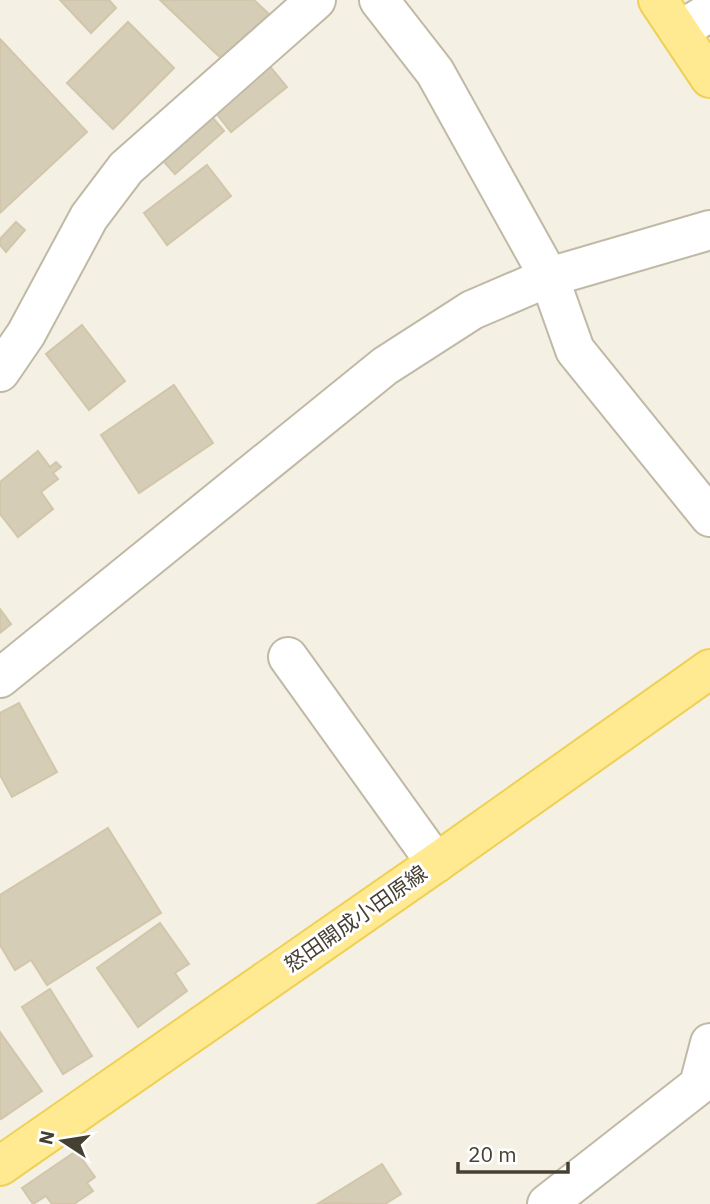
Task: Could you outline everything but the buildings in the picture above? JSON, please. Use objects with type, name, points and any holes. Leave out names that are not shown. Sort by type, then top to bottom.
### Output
[{"type":"main road","points":[[682,14],[710,78]]},
{"type":"main road","name":"怒田開成小田原線","points":[[0,1166],[710,669]]},
{"type":"street","points":[[0,372],[26,334],[89,217],[126,169],[316,0]]},
{"type":"street","points":[[379,0],[435,72],[549,278],[575,351],[710,517]]},
{"type":"street","points":[[0,678],[385,366],[472,310],[549,278],[710,230]]},
{"type":"street","points":[[288,657],[436,863]]},
{"type":"street","points":[[547,1204],[705,1082],[710,1043]]}]
